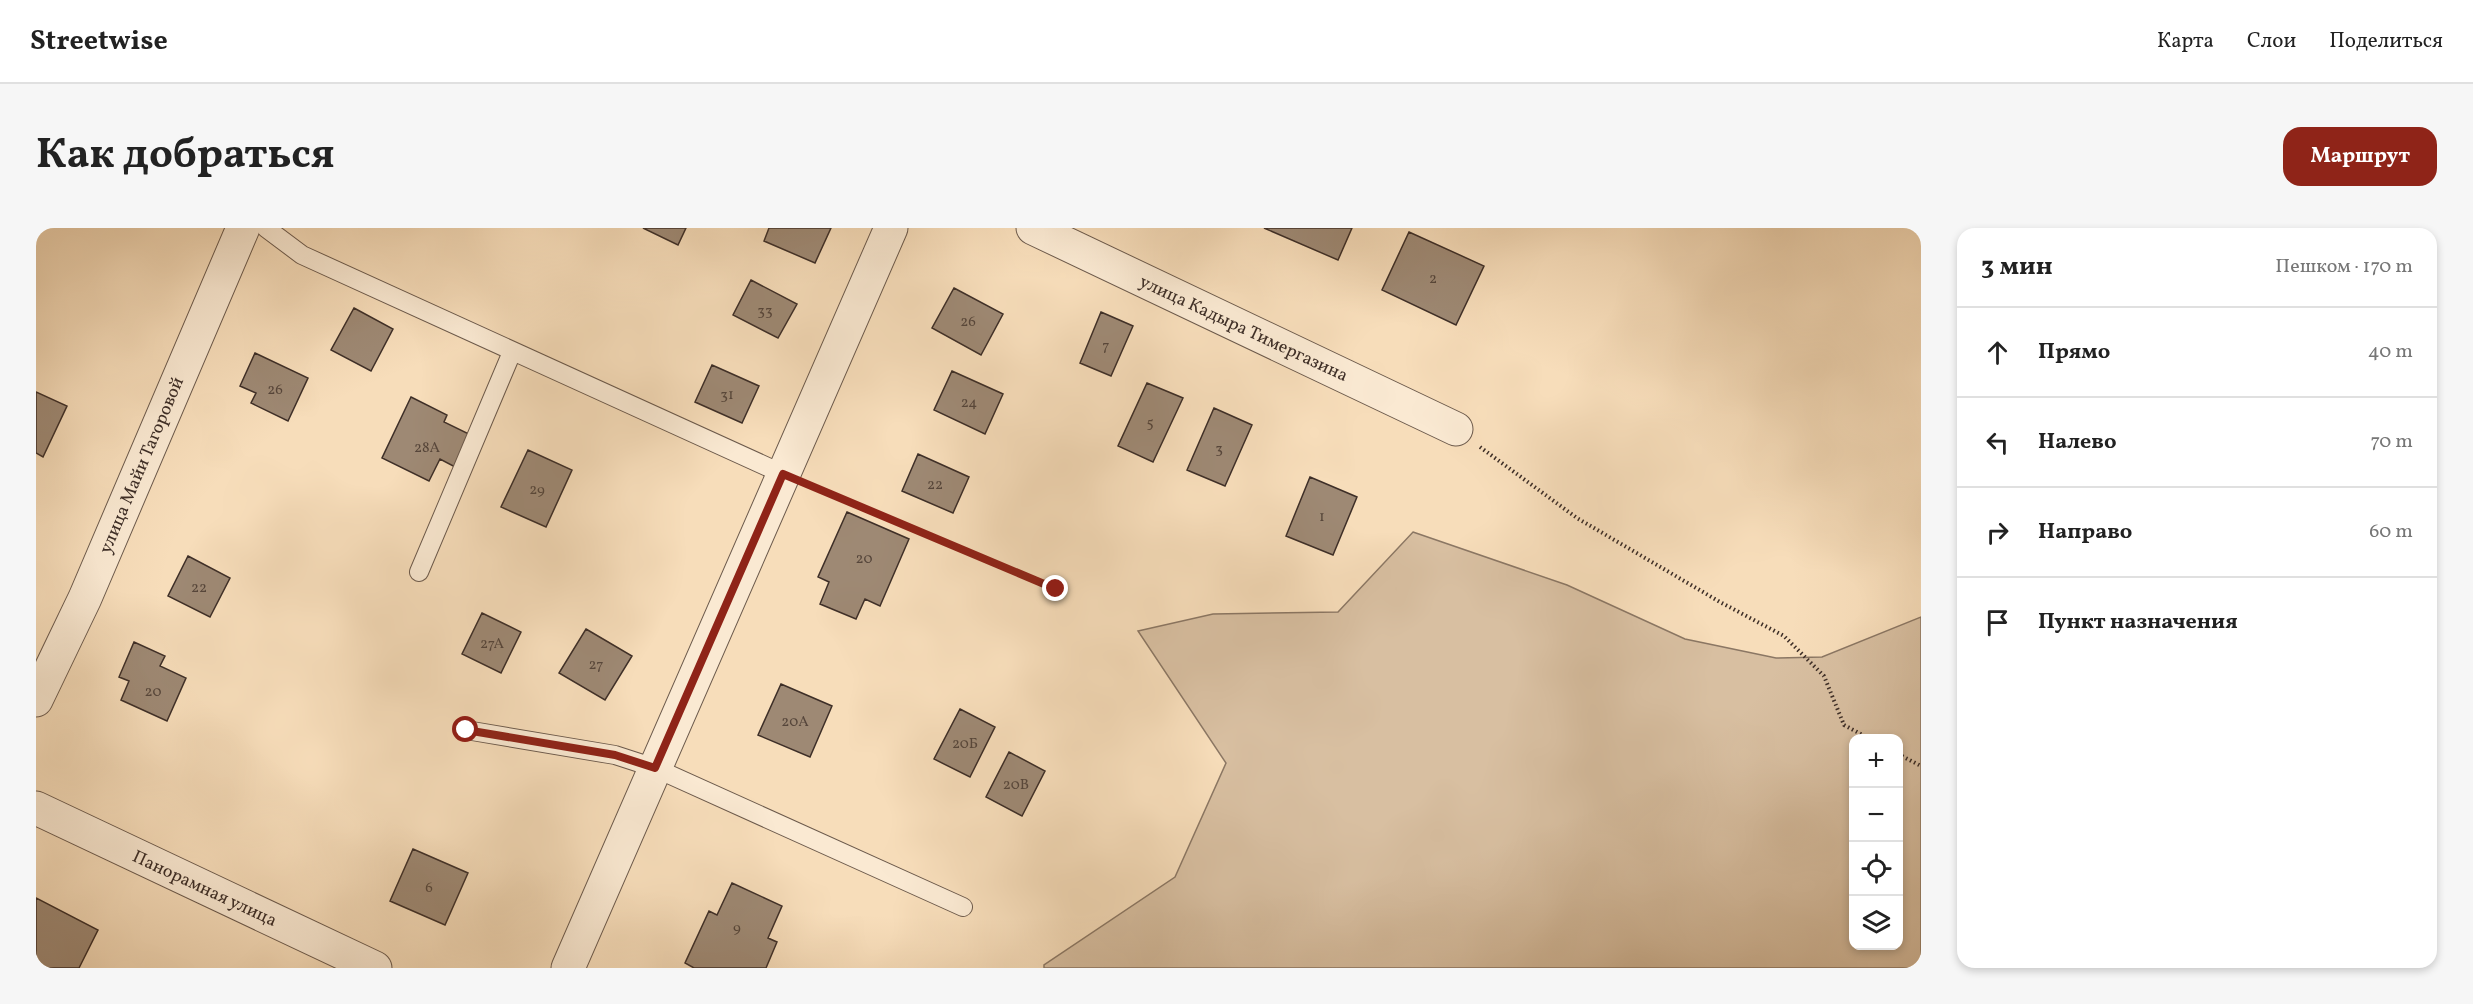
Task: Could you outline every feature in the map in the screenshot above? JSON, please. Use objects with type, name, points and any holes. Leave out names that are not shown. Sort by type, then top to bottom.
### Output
[{"type":"street","name":"улица Майи Тагоровой","points":[[36,700],[85,598],[243,228]]},
{"type":"street","points":[[568,968],[891,228]]},
{"type":"street","name":"улица Кадыра Тимергазина","points":[[1033,228],[1456,429]]},
{"type":"street","name":"Панорамная улица","points":[[36,808],[375,968]]},
{"type":"lane","points":[[266,228],[302,255],[783,474]]},
{"type":"lane","points":[[419,572],[512,352]]},
{"type":"lane","points":[[466,730],[615,755],[655,768],[963,907]]},
{"type":"path","points":[[1456,429],[1578,518],[1720,602],[1784,636],[1824,676],[1844,725],[1862,734]]},
{"type":"path","points":[[783,474],[1056,589]]},
{"type":"path","points":[[1903,756],[1921,766]]},
{"type":"shaded area","points":[[1413,532],[1567,585],[1685,639],[1776,658],[1822,657],[1921,617],[1921,968],[1044,968],[1044,965],[1175,877],[1226,763],[1138,631],[1213,614],[1338,612]]},
{"type":"building","points":[[643,228],[686,228],[678,245]]},
{"type":"building","points":[[769,228],[831,228],[815,263],[764,241]]},
{"type":"building","points":[[1264,228],[1352,228],[1338,260]]},
{"type":"building","points":[[1409,232],[1484,266],[1456,325],[1382,290]]},
{"type":"building","points":[[751,280],[797,304],[778,338],[733,315]]},
{"type":"building","points":[[954,288],[1003,314],[981,355],[932,328]]},
{"type":"building","points":[[354,308],[393,329],[371,371],[331,350]]},
{"type":"building","points":[[1101,312],[1133,326],[1111,376],[1080,363]]},
{"type":"building","points":[[255,353],[308,378],[288,421],[251,403],[256,393],[240,386]]},
{"type":"building","points":[[712,365],[759,386],[742,423],[695,402]]},
{"type":"building","points":[[952,371],[1003,394],[985,434],[934,410]]},
{"type":"building","points":[[1147,383],[1183,398],[1153,462],[1118,446]]},
{"type":"building","points":[[36,392],[67,406],[43,457],[36,453]]},
{"type":"building","points":[[411,397],[447,415],[444,422],[473,436],[457,468],[440,459],[429,481],[382,458]]},
{"type":"building","points":[[1214,408],[1252,425],[1225,486],[1187,470]]},
{"type":"building","points":[[528,450],[572,470],[546,527],[501,507]]},
{"type":"building","points":[[918,454],[969,477],[953,513],[902,491]]},
{"type":"building","points":[[1310,477],[1357,497],[1333,555],[1286,536]]},
{"type":"building","points":[[847,512],[909,539],[880,606],[865,599],[856,619],[820,604],[829,582],[818,577]]},
{"type":"building","points":[[188,556],[230,578],[210,617],[168,596]]},
{"type":"building","points":[[482,613],[521,632],[501,673],[462,654]]},
{"type":"building","points":[[586,629],[632,656],[605,700],[559,673]]},
{"type":"building","points":[[134,642],[165,656],[160,666],[186,678],[167,721],[121,700],[129,681],[119,677]]},
{"type":"building","points":[[781,684],[832,706],[810,757],[758,735]]},
{"type":"building","points":[[960,709],[995,727],[970,777],[934,759]]},
{"type":"building","points":[[1009,752],[1045,771],[1022,816],[986,797]]},
{"type":"building","points":[[413,849],[468,873],[445,925],[390,901]]},
{"type":"building","points":[[732,883],[782,906],[768,938],[777,942],[766,968],[694,968],[685,963],[709,911],[717,915]]},
{"type":"building","points":[[36,898],[98,930],[79,968],[36,968]]},
{"type":"route","points":[[466,730],[615,755],[655,768],[783,474],[1056,589]]}]
